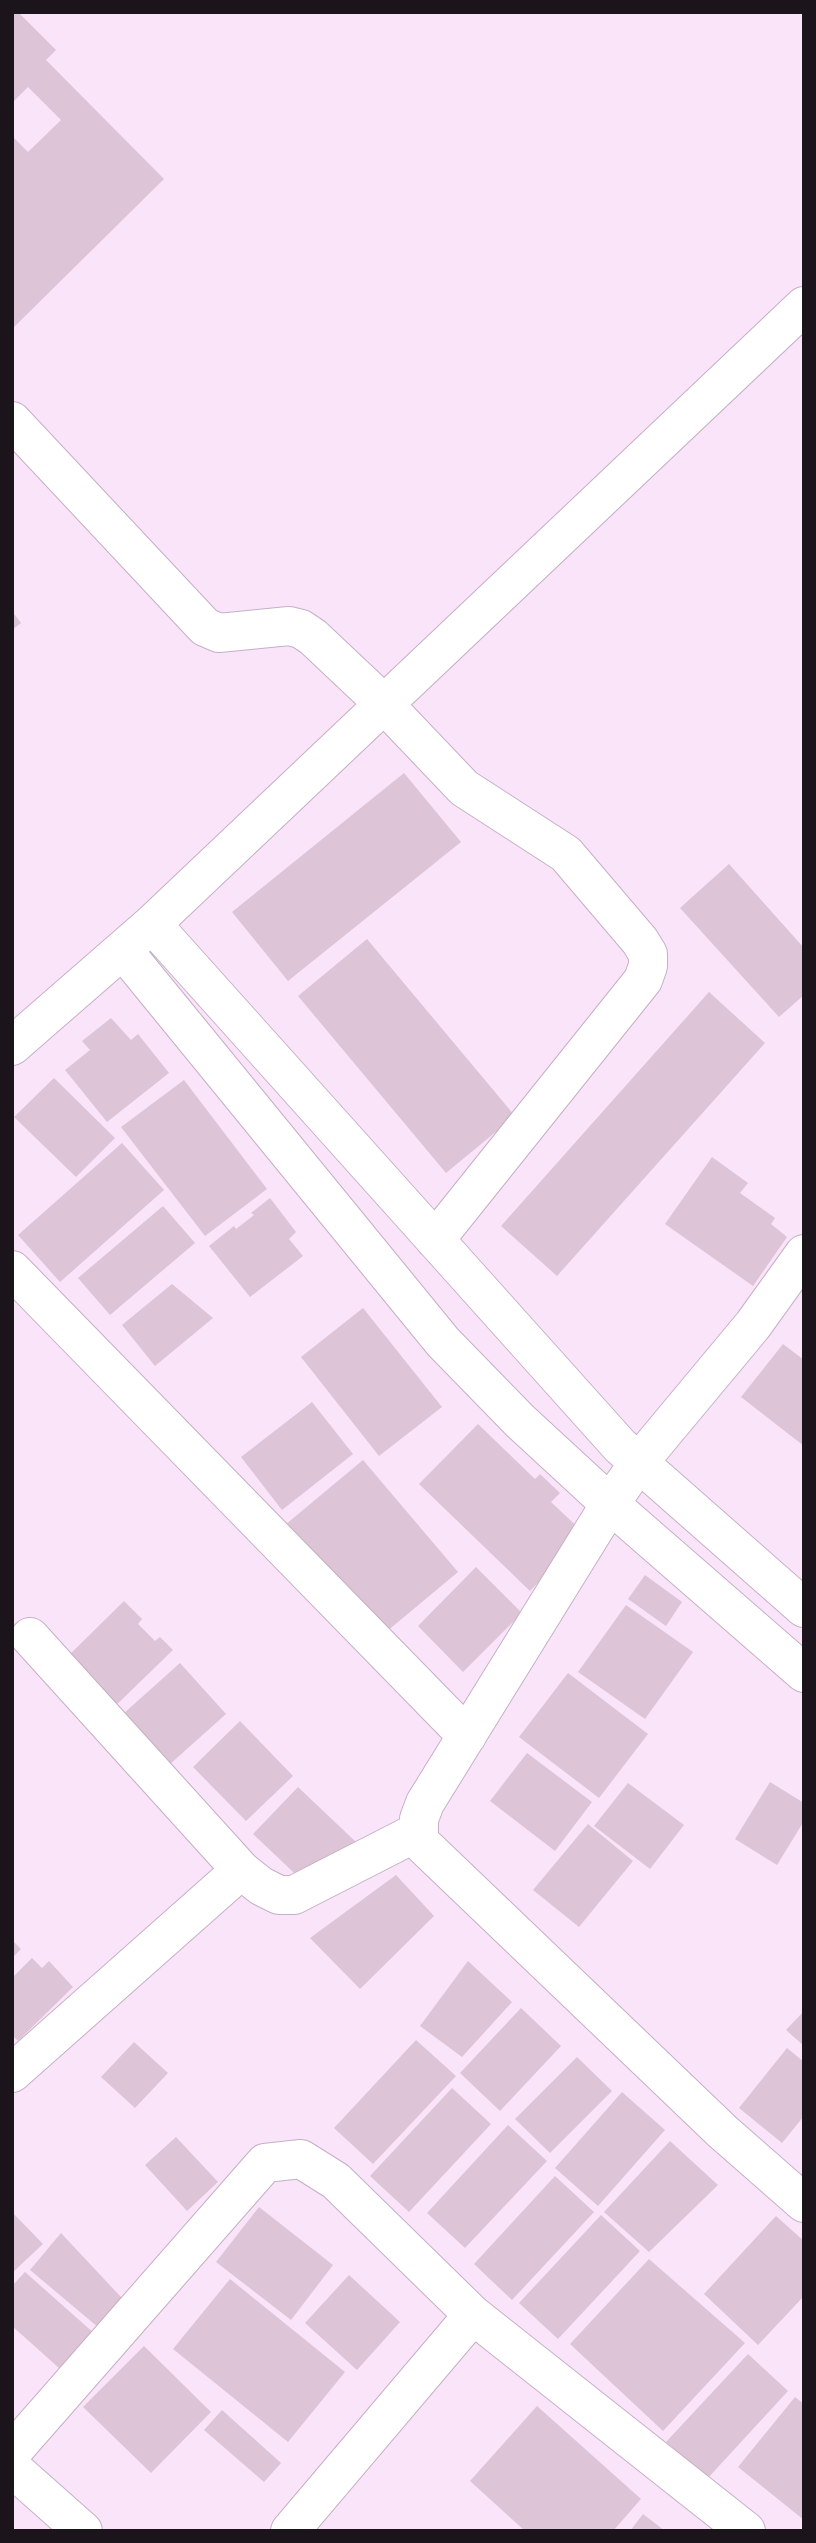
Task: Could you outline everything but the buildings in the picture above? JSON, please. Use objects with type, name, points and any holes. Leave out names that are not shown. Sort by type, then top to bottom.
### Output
[{"type":"street","points":[[12,1045],[152,924],[804,306]]},
{"type":"street","points":[[12,421],[205,627],[219,633],[289,626],[301,629],[313,637],[384,704],[464,788],[566,854],[648,954],[648,966],[643,980],[435,1240]]},
{"type":"street","points":[[152,924],[620,1446],[804,1608]]},
{"type":"street","points":[[123,950],[443,1342],[520,1421],[610,1504],[804,1673]]},
{"type":"street","points":[[804,1254],[753,1325],[639,1462],[610,1504],[425,1803],[419,1819],[419,1841],[723,2132],[804,2203]]},
{"type":"street","points":[[12,1270],[467,1735]]},
{"type":"street","points":[[30,1637],[241,1870],[261,1886],[279,1895],[294,1895],[419,1831]]},
{"type":"street","points":[[12,2073],[241,1870]]},
{"type":"street","points":[[12,2452],[265,2163],[301,2159],[335,2181],[473,2315],[746,2531]]},
{"type":"street","points":[[290,2531],[473,2315]]},
{"type":"street","points":[[12,2468],[83,2531]]}]
